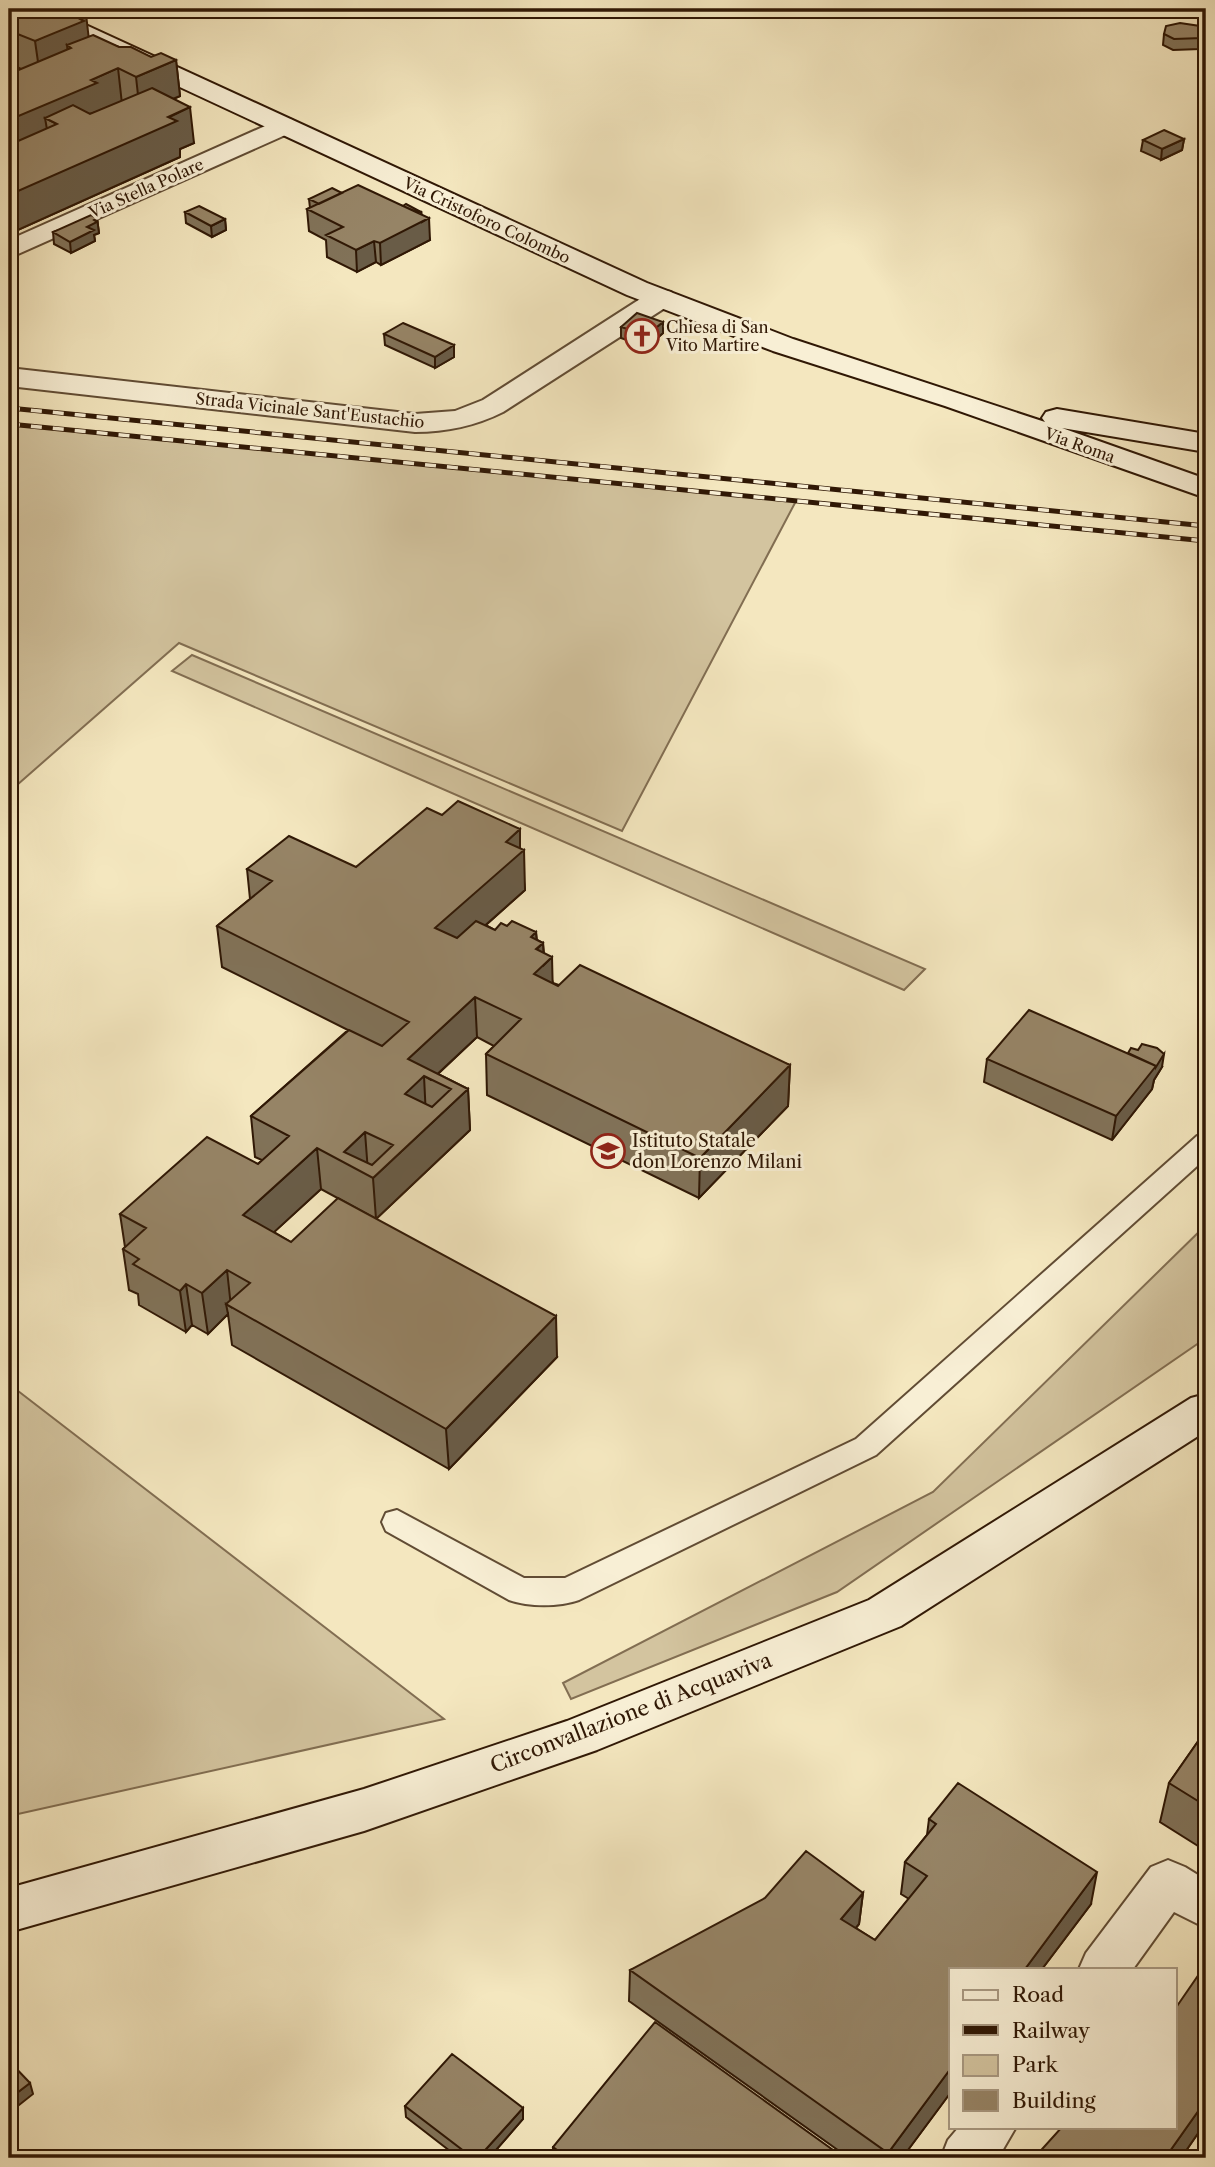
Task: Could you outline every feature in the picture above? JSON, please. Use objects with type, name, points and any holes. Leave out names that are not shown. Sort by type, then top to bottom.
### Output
[{"type":"main road","name":"Via Cristoforo Colombo","points":[[32,9],[107,56],[284,126],[661,298],[783,345],[955,400]]},
{"type":"main road","name":"Via Stella Polare","points":[[9,250],[284,126]]},
{"type":"main road","name":"Strada Vicinale Sant'Eustachio","points":[[9,377],[415,423],[449,423],[468,419],[493,406],[661,298]]},
{"type":"main road","points":[[955,400],[1206,443]]},
{"type":"main road","name":"Via Roma","points":[[955,400],[1206,489]]},
{"type":"main road","name":"Circonvallazione di Acquaviva","points":[[9,1910],[364,1810],[580,1736],[835,1634],[885,1613],[1206,1410]]},
{"type":"main road","points":[[1105,1968],[1187,1894]]},
{"type":"main road","points":[[967,2158],[989,2128]]},
{"type":"lane","points":[[397,1522],[520,1591],[568,1591],[866,1447],[1206,1143]]},
{"type":"green space","points":[[9,425],[796,501],[622,831],[179,643],[9,792]]},
{"type":"green space","points":[[192,655],[925,969],[904,990],[172,671]]},
{"type":"green space","points":[[1206,1225],[1206,1338],[837,1592],[571,1699],[563,1683],[933,1492]]},
{"type":"green space","points":[[9,1384],[444,1719],[9,1816]]},
{"type":"building","points":[[9,9],[75,9],[86,14],[80,19],[84,21],[35,41],[9,32]]},
{"type":"building","points":[[1180,23],[1200,26],[1206,32],[1202,38],[1174,39],[1164,34],[1166,26]]},
{"type":"building","points":[[93,35],[119,47],[131,47],[151,57],[161,53],[176,60],[136,77],[118,68],[91,80],[97,83],[9,120],[9,74],[71,48],[67,45]]},
{"type":"building","points":[[152,88],[190,107],[168,117],[177,121],[9,195],[9,145],[57,124],[45,118],[73,105],[90,114]]},
{"type":"building","points":[[1164,130],[1184,139],[1162,149],[1143,140]]},
{"type":"building","points":[[358,185],[429,218],[380,243],[374,241],[356,250],[326,235],[343,227],[307,209]]},
{"type":"building","points":[[332,188],[342,193],[319,204],[309,199]]},
{"type":"building","points":[[406,204],[421,212],[403,206]]},
{"type":"building","points":[[199,206],[225,219],[211,226],[185,212]]},
{"type":"building","points":[[91,215],[97,218],[94,220],[97,222],[87,227],[94,230],[70,242],[53,232]]},
{"type":"building","points":[[637,313],[663,322],[647,335],[621,327]]},
{"type":"building","points":[[403,323],[454,345],[435,357],[384,334]]},
{"type":"building","points":[[458,801],[520,829],[506,842],[524,850],[435,928],[457,938],[476,921],[495,930],[501,923],[507,926],[512,921],[536,932],[531,937],[543,943],[536,949],[552,957],[534,974],[558,986],[580,965],[790,1065],[700,1158],[486,1054],[521,1019],[475,997],[408,1059],[468,1089],[373,1178],[317,1148],[243,1215],[291,1242],[338,1198],[556,1316],[446,1429],[226,1304],[250,1283],[227,1270],[202,1293],[186,1284],[180,1291],[133,1264],[139,1259],[123,1249],[146,1228],[120,1214],[207,1137],[258,1164],[289,1136],[251,1116],[349,1030],[382,1046],[409,1022],[217,926],[272,881],[247,869],[289,836],[356,867],[427,808],[442,815]],"holes":[[[424,1076],[451,1089],[432,1107],[405,1094]],[[365,1132],[393,1145],[372,1165],[344,1152]]]},
{"type":"building","points":[[1029,1010],[1156,1066],[1116,1116],[987,1059]]},
{"type":"building","points":[[1142,1044],[1157,1048],[1164,1054],[1156,1067],[1128,1053],[1131,1048],[1138,1050]]},
{"type":"building","points":[[1206,1730],[1206,1806],[1169,1783]]},
{"type":"building","points":[[958,1783],[1097,1872],[1026,1968],[949,1968],[949,2071],[888,2153],[630,1970],[765,1898],[806,1851],[863,1893],[841,1919],[875,1940],[927,1876],[905,1862],[936,1824],[929,1819]]},
{"type":"building","points":[[1206,1964],[1206,2100],[1165,2158],[1034,2158],[1061,2128],[1176,2128],[1176,2008]]},
{"type":"building","points":[[655,2022],[840,2155],[838,2158],[568,2158],[553,2147]]},
{"type":"building","points":[[452,2054],[523,2108],[478,2158],[473,2158],[405,2106]]},
{"type":"building","points":[[9,2061],[30,2083],[9,2099]]},
{"type":"railway","points":[[9,408],[1206,526]]},
{"type":"railway","points":[[9,424],[1206,541]]},
{"type":"place","name":"Chiesa di San Vito Martire","points":[[642,336]]},
{"type":"place","name":"Istituto Statale don Lorenzo Milani","points":[[608,1151]]}]
